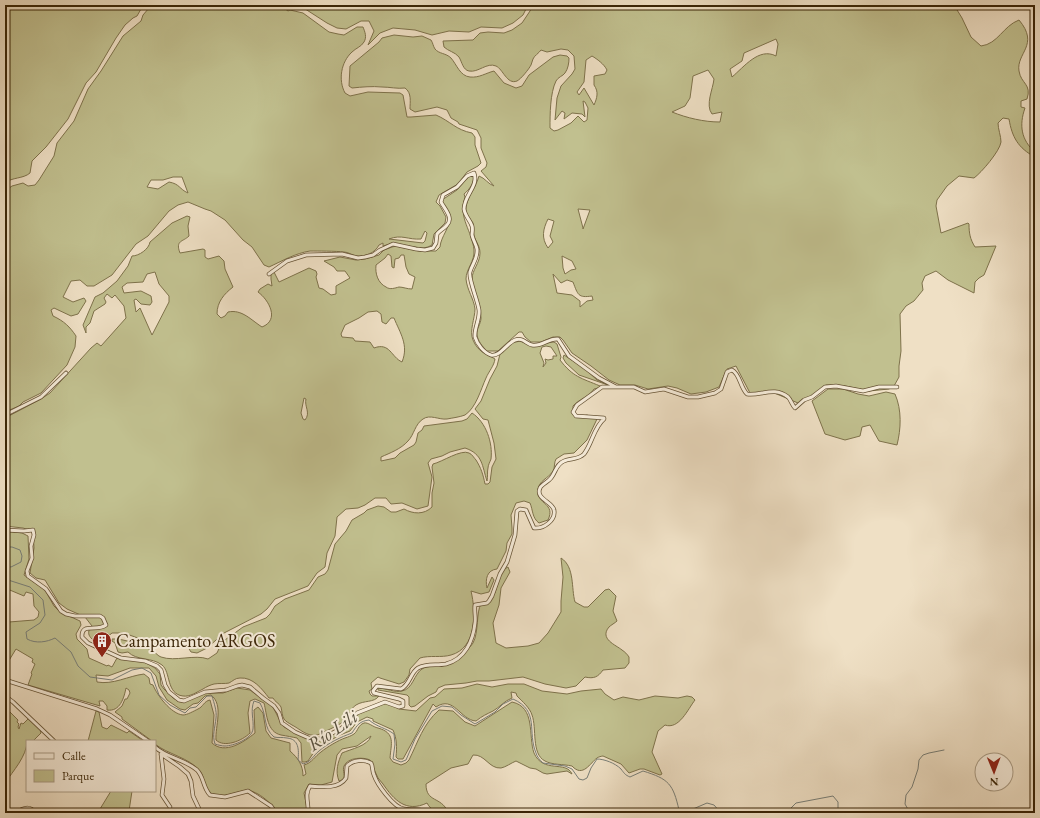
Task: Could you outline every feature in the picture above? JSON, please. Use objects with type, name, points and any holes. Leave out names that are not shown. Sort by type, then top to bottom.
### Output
[{"type":"street","points":[[269,274],[287,261],[306,255],[342,254],[358,258],[373,255],[393,244],[425,250],[433,248],[438,234],[449,223],[449,215],[441,202],[443,195],[457,187],[467,176],[474,173],[476,181],[468,195],[464,209],[465,214],[472,226],[477,251],[477,256],[469,278],[479,309],[479,320],[475,329],[475,337],[480,348],[488,354],[494,355],[499,354],[510,343],[518,339],[535,345],[544,344],[551,339],[558,339],[569,356],[599,378],[617,387]]},
{"type":"street","points":[[5,530],[33,530],[34,535],[31,546],[32,558],[27,575],[29,578],[46,589],[60,612],[71,615],[100,616],[103,618],[106,625],[98,628],[84,628],[82,637],[88,643],[121,658],[145,661],[157,666],[162,670],[165,685],[169,692],[179,700],[184,701],[204,692],[226,690],[237,686],[250,687],[274,706],[279,713],[281,720],[288,727],[311,739],[320,739],[342,728],[352,716],[363,709],[385,702],[399,708],[403,706],[403,701],[400,699],[374,693],[373,691],[377,686],[401,690],[406,685],[415,670],[425,665],[446,664],[460,656],[471,642],[475,623],[475,604],[489,600],[507,562],[515,535],[517,511],[520,509],[526,510],[534,528],[542,527],[552,520],[554,508],[540,495],[539,491],[541,487],[551,478],[561,462],[575,459],[583,455],[599,424],[604,418],[576,416],[573,412],[580,402],[602,386],[634,388],[645,392],[664,389],[688,397],[698,396],[715,393],[721,389],[727,372],[732,370],[735,372],[747,394],[770,391],[781,394],[791,400],[795,408],[804,400],[812,397],[825,387],[836,386],[863,391],[879,387],[897,388]]},
{"type":"street","points":[[5,415],[41,397],[66,373]]},
{"type":"street","points":[[5,680],[97,709],[110,715],[147,740]]},
{"type":"street","points":[[5,696],[53,740]]},
{"type":"street","points":[[156,748],[188,774],[195,801],[201,813]]},
{"type":"street","points":[[161,753],[164,780],[162,795],[170,807],[169,813]]},
{"type":"street","points":[[161,753],[180,759],[196,769],[210,795],[226,797],[248,791],[271,806],[276,813]]},
{"type":"street","points":[[308,813],[309,807],[306,797],[310,786],[317,788],[339,785],[346,778],[348,765],[353,762],[364,761],[371,763],[374,775],[382,790],[396,805],[404,809],[426,810],[431,813]]},
{"type":"street","points":[[18,813],[25,808],[31,809],[35,813]]},
{"type":"green space","points":[[5,5],[147,5],[141,9],[137,16],[125,25],[96,72],[86,83],[68,119],[46,147],[32,161],[30,173],[5,183]]},
{"type":"green space","points":[[154,5],[269,5],[284,8],[288,11],[290,10],[303,13],[329,32],[344,35],[357,27],[363,27],[366,36],[364,42],[348,56],[343,66],[341,77],[345,93],[350,96],[368,92],[400,93],[403,95],[407,117],[436,115],[457,128],[472,133],[475,137],[475,145],[481,163],[467,172],[458,184],[439,195],[436,202],[446,217],[445,223],[434,234],[432,245],[423,248],[390,244],[383,246],[383,243],[372,252],[359,256],[346,252],[310,251],[294,255],[269,267],[264,265],[252,247],[243,240],[225,220],[211,211],[188,202],[178,205],[169,211],[148,236],[136,244],[112,275],[94,286],[87,286],[80,280],[71,281],[63,297],[73,302],[84,298],[86,301],[78,314],[71,316],[54,308],[51,310],[53,316],[66,324],[76,336],[75,347],[67,365],[41,393],[23,402],[19,406],[5,412],[5,191],[12,186],[23,183],[28,186],[35,185],[39,180],[54,156],[57,143],[74,121],[88,89],[123,36],[141,21],[143,15]],"holes":[[[173,177],[182,177],[188,193],[175,184],[169,182],[158,189],[147,187],[151,180],[163,180]],[[425,231],[427,233],[423,243],[389,239],[398,237],[421,239]]]},
{"type":"green space","points":[[299,5],[528,5],[523,15],[513,23],[502,28],[481,27],[469,32],[449,31],[432,35],[415,30],[393,28],[380,33],[368,45],[374,31],[369,21],[361,21],[346,29],[337,28]]},
{"type":"green space","points":[[534,5],[954,5],[971,37],[981,46],[992,42],[1009,26],[1019,20],[1025,29],[1027,36],[1026,48],[1019,65],[1020,75],[1028,90],[1027,99],[1021,101],[1021,107],[1025,108],[1022,120],[1022,132],[1030,147],[1035,152],[1035,157],[1020,146],[1014,137],[1009,119],[1003,118],[998,123],[1001,140],[1000,146],[990,162],[974,178],[959,176],[947,186],[937,200],[936,206],[941,233],[968,223],[971,239],[975,247],[996,246],[984,275],[975,282],[974,293],[948,280],[936,271],[925,276],[922,283],[923,290],[914,301],[906,306],[900,314],[901,351],[899,377],[894,386],[889,389],[869,391],[845,386],[826,385],[814,395],[798,403],[772,392],[750,393],[736,366],[727,369],[719,387],[706,392],[691,394],[668,386],[648,389],[635,385],[620,385],[609,380],[572,353],[560,337],[553,337],[541,342],[531,342],[522,332],[519,332],[498,351],[487,351],[480,343],[477,335],[481,320],[481,313],[472,279],[480,257],[480,251],[474,236],[473,223],[467,214],[466,209],[468,199],[479,176],[494,186],[481,171],[486,167],[487,163],[481,148],[481,138],[477,130],[459,124],[451,118],[447,110],[437,107],[415,112],[410,109],[410,95],[405,88],[352,88],[349,86],[350,66],[382,38],[394,35],[413,37],[422,36],[431,40],[437,51],[451,58],[464,75],[476,77],[494,71],[504,83],[516,88],[522,86],[529,75],[553,57],[560,55],[567,56],[569,58],[569,64],[567,70],[557,80],[554,86],[551,104],[550,128],[554,131],[558,130],[571,123],[578,116],[584,122],[587,120],[588,108],[583,101],[585,117],[582,114],[572,113],[564,119],[565,113],[562,111],[555,120],[557,98],[561,86],[575,69],[574,56],[568,50],[561,49],[547,52],[541,50],[534,58],[525,74],[519,80],[514,82],[510,81],[499,68],[493,65],[472,71],[467,70],[457,55],[444,47],[443,41],[473,40],[480,33],[504,33],[512,30],[522,23]],"holes":[[[776,39],[778,44],[776,56],[770,54],[758,56],[752,59],[732,77],[730,69],[742,61],[744,53]],[[592,56],[607,70],[605,74],[594,76],[594,85],[597,90],[594,105],[584,88],[579,95],[577,92],[584,82],[586,60]],[[708,70],[714,79],[709,106],[712,114],[722,112],[720,122],[696,119],[672,112],[685,106],[690,98],[693,76]],[[578,209],[590,210],[583,228]],[[548,219],[554,221],[550,236],[553,242],[548,248],[544,241],[545,226]],[[562,256],[572,261],[576,269],[565,274],[563,268]],[[553,274],[561,283],[567,280],[573,282],[579,295],[592,296],[593,300],[587,301],[580,307],[580,301],[572,295],[557,293]]]},
{"type":"green space","points":[[470,175],[474,175],[471,186],[464,194],[465,197],[463,205],[464,218],[474,250],[473,258],[466,275],[475,309],[472,336],[477,347],[482,352],[495,359],[480,393],[469,412],[463,416],[447,419],[429,417],[423,419],[420,421],[410,439],[405,444],[381,457],[381,461],[395,458],[400,453],[414,445],[418,433],[424,426],[462,421],[467,419],[472,413],[485,427],[490,440],[491,459],[488,467],[487,481],[479,457],[465,448],[431,459],[428,463],[432,477],[428,506],[417,509],[402,503],[391,504],[386,498],[375,498],[358,508],[346,509],[337,517],[335,536],[327,553],[325,567],[317,573],[308,586],[275,599],[261,614],[224,633],[207,648],[197,653],[191,652],[186,644],[179,641],[157,645],[124,633],[112,633],[106,638],[103,645],[93,640],[89,635],[92,626],[85,617],[67,609],[59,603],[45,580],[36,578],[30,573],[34,548],[33,531],[5,526],[5,418],[50,393],[91,348],[97,343],[101,346],[126,318],[124,306],[115,295],[112,298],[107,294],[104,298],[106,302],[105,304],[94,311],[90,323],[86,327],[86,333],[83,325],[95,297],[103,293],[117,281],[128,266],[132,256],[143,252],[148,247],[150,242],[172,223],[187,216],[190,217],[188,226],[189,236],[179,243],[178,246],[180,253],[203,249],[205,250],[205,257],[208,259],[219,256],[224,261],[225,269],[233,287],[222,299],[218,306],[217,314],[221,318],[228,312],[238,312],[262,327],[271,320],[272,315],[266,300],[258,292],[268,284],[272,286],[271,273],[274,272],[279,282],[309,268],[316,271],[319,288],[331,295],[336,294],[336,286],[350,278],[345,271],[337,271],[334,267],[324,261],[340,257],[356,260],[365,259],[379,255],[384,250],[396,246],[419,251],[436,251],[440,247],[450,221],[450,215],[442,200],[457,190]],"holes":[[[388,254],[391,256],[392,267],[394,268],[395,259],[399,258],[401,255],[404,255],[409,274],[415,277],[412,289],[399,287],[388,288],[379,281],[376,272],[376,265]],[[155,272],[159,284],[169,296],[169,302],[152,335],[140,308],[136,312],[134,300],[136,299],[141,304],[150,305],[152,302],[151,296],[141,291],[124,293],[122,287],[127,283],[143,282],[147,274]],[[377,311],[381,314],[382,322],[386,324],[391,318],[394,318],[403,339],[405,350],[402,362],[398,360],[387,348],[374,348],[370,342],[355,341],[353,338],[342,337],[341,334],[345,325],[368,312]],[[304,398],[306,399],[307,412],[307,417],[305,420],[303,419],[301,413]]]},
{"type":"green space","points":[[520,341],[530,345],[554,342],[557,344],[561,357],[560,360],[573,374],[600,386],[573,406],[573,415],[579,417],[587,415],[597,419],[587,440],[574,453],[564,454],[556,459],[553,471],[540,484],[538,495],[550,510],[548,520],[539,523],[534,516],[530,503],[524,501],[516,503],[511,515],[512,534],[507,543],[506,551],[497,569],[489,573],[486,581],[487,588],[492,577],[494,580],[489,592],[481,594],[471,591],[474,609],[473,628],[466,645],[460,651],[447,656],[420,658],[410,669],[409,675],[404,682],[399,684],[378,677],[371,683],[372,689],[369,691],[372,696],[379,696],[377,698],[354,706],[345,720],[317,735],[310,735],[286,721],[283,718],[279,704],[273,698],[269,698],[257,684],[249,679],[238,678],[229,683],[214,684],[191,695],[183,696],[174,691],[171,687],[165,668],[162,665],[154,661],[136,657],[128,652],[118,652],[112,639],[127,641],[139,645],[153,651],[160,657],[179,659],[197,657],[208,659],[217,653],[222,642],[243,627],[266,618],[275,606],[285,599],[309,590],[318,577],[325,574],[328,570],[335,544],[346,531],[352,520],[367,510],[378,506],[384,507],[391,512],[404,509],[418,513],[429,510],[432,507],[434,483],[433,464],[456,454],[466,452],[469,453],[476,460],[483,474],[485,484],[488,484],[490,482],[492,467],[496,459],[494,443],[488,420],[483,419],[475,409],[481,401],[497,366],[500,354],[512,343]],"holes":[[[542,347],[551,347],[557,356],[553,356],[553,359],[545,359],[546,363],[543,367],[544,363],[540,353]]]},
{"type":"green space","points":[[564,355],[584,368],[597,380],[608,385],[579,375],[566,363],[563,358]]},
{"type":"green space","points":[[828,389],[843,389],[869,396],[886,392],[895,394],[899,406],[900,420],[897,445],[879,441],[870,425],[862,427],[860,436],[845,440],[825,434],[812,401]]},
{"type":"green space","points":[[5,531],[22,533],[28,536],[29,559],[24,575],[45,590],[54,606],[60,612],[80,621],[81,625],[76,634],[77,639],[87,649],[89,658],[112,667],[117,658],[144,662],[155,668],[160,674],[161,685],[173,698],[178,701],[190,699],[204,693],[223,693],[237,688],[250,690],[273,707],[284,727],[293,732],[317,739],[334,733],[356,714],[383,704],[388,703],[399,709],[416,711],[430,698],[435,697],[444,689],[462,688],[477,684],[492,687],[508,684],[524,684],[542,691],[567,694],[601,689],[605,694],[614,700],[623,697],[639,700],[655,696],[678,698],[687,696],[692,697],[695,700],[679,722],[670,726],[665,725],[658,731],[652,752],[662,774],[660,775],[644,769],[629,773],[621,764],[603,756],[580,771],[572,766],[554,764],[545,761],[541,758],[536,747],[531,712],[516,693],[511,692],[512,698],[476,721],[470,720],[448,704],[442,704],[436,707],[433,704],[403,759],[398,759],[396,757],[397,750],[393,730],[367,717],[357,722],[350,731],[322,745],[314,752],[308,761],[302,762],[301,743],[297,738],[276,733],[270,727],[268,722],[264,703],[255,699],[250,701],[248,713],[250,733],[238,741],[224,743],[216,740],[218,710],[215,699],[211,695],[205,696],[198,703],[193,704],[185,710],[180,709],[167,700],[159,687],[156,676],[149,668],[130,668],[108,676],[96,675],[97,682],[103,683],[144,674],[149,678],[150,684],[153,685],[169,708],[178,714],[188,714],[200,708],[210,700],[214,715],[212,743],[223,748],[234,746],[255,733],[254,710],[258,707],[263,713],[266,731],[271,738],[290,743],[290,751],[300,762],[303,776],[306,774],[304,765],[309,763],[330,746],[354,734],[360,725],[364,723],[384,730],[388,733],[391,740],[390,758],[393,762],[401,765],[409,760],[425,727],[433,715],[439,710],[453,711],[465,722],[475,726],[512,702],[520,705],[528,716],[532,746],[538,759],[548,765],[565,768],[572,774],[567,771],[547,774],[516,761],[501,768],[497,768],[481,757],[473,755],[468,764],[451,768],[426,784],[428,794],[442,804],[448,812],[445,813],[433,810],[427,803],[420,806],[407,806],[396,800],[378,778],[370,760],[356,758],[346,763],[344,766],[344,779],[343,781],[339,781],[337,774],[339,760],[342,753],[363,745],[371,736],[357,746],[342,749],[337,755],[332,782],[321,785],[309,784],[304,793],[307,808],[306,813],[278,813],[263,797],[253,792],[243,791],[221,796],[210,793],[206,787],[202,774],[196,767],[185,759],[166,751],[156,745],[156,740],[151,740],[115,712],[122,706],[130,693],[126,688],[121,704],[115,709],[107,710],[107,706],[103,701],[99,701],[100,706],[28,685],[35,664],[32,662],[33,659],[16,649],[5,667],[5,635],[8,633],[9,622],[34,620],[38,617],[39,612],[34,606],[33,594],[26,592],[24,596],[5,588]]},
{"type":"green space","points":[[561,558],[569,567],[571,572],[575,602],[584,607],[588,607],[605,590],[609,589],[616,596],[613,611],[617,621],[609,627],[606,631],[606,635],[610,641],[629,657],[629,663],[625,668],[603,670],[596,677],[585,677],[576,686],[566,688],[545,684],[523,677],[445,685],[438,688],[436,692],[415,706],[411,707],[409,705],[409,697],[407,695],[378,690],[378,688],[396,691],[406,690],[422,669],[448,664],[468,650],[475,638],[479,608],[481,604],[488,602],[492,598],[500,575],[503,570],[508,567],[510,572],[501,588],[499,605],[493,623],[496,643],[506,648],[528,646],[539,643],[548,633],[561,612],[563,577]]},
{"type":"green space","points":[[96,711],[99,712],[102,727],[107,729],[111,725],[127,733],[129,731],[142,740],[88,740]]},
{"type":"green space","points":[[10,712],[18,720],[17,722],[19,724],[19,729],[21,723],[23,724],[29,718],[40,729],[41,733],[34,740],[26,740],[25,752],[5,783],[5,715],[6,716]]},
{"type":"green space","points":[[110,792],[132,792],[129,811],[127,813],[102,813],[100,809]]},
{"type":"waterway","name":"Río Lili","points":[[5,547],[12,547],[20,550],[22,556],[21,562],[11,567],[5,566]]},
{"type":"waterway","name":"Río Lili","points":[[5,579],[30,587],[43,600],[45,615],[40,623],[26,632],[27,639],[34,642],[41,642],[49,641],[55,638],[71,652],[78,666],[90,677],[112,680],[132,670],[142,668],[151,673],[159,695],[170,705],[185,713],[190,708],[196,707],[207,696],[212,696],[216,713],[214,734],[215,744],[224,746],[233,745],[246,739],[252,733],[252,708],[254,701],[260,703],[264,712],[268,730],[274,737],[294,740],[298,749],[298,760],[303,764],[310,760],[326,745],[352,733],[359,724],[363,721],[369,720],[394,734],[395,744],[393,759],[401,762],[406,760],[415,739],[432,711],[442,706],[452,707],[475,724],[495,712],[503,704],[513,699],[521,704],[530,716],[532,737],[537,756],[543,763],[565,766],[572,769],[579,779],[583,780],[587,778],[597,759],[613,763],[630,777],[643,771],[659,777],[672,788],[679,810],[686,812],[707,803],[714,805],[721,813]]},
{"type":"waterway","name":"Río Lili","points":[[910,813],[905,804],[906,795],[912,787],[918,769],[919,760],[923,755],[944,750]]},
{"type":"waterway","name":"Río Lili","points":[[790,813],[789,810],[796,803],[833,796],[838,802],[838,813]]},
{"type":"place","name":"Campamento ARGOS","points":[[102,658]]}]
